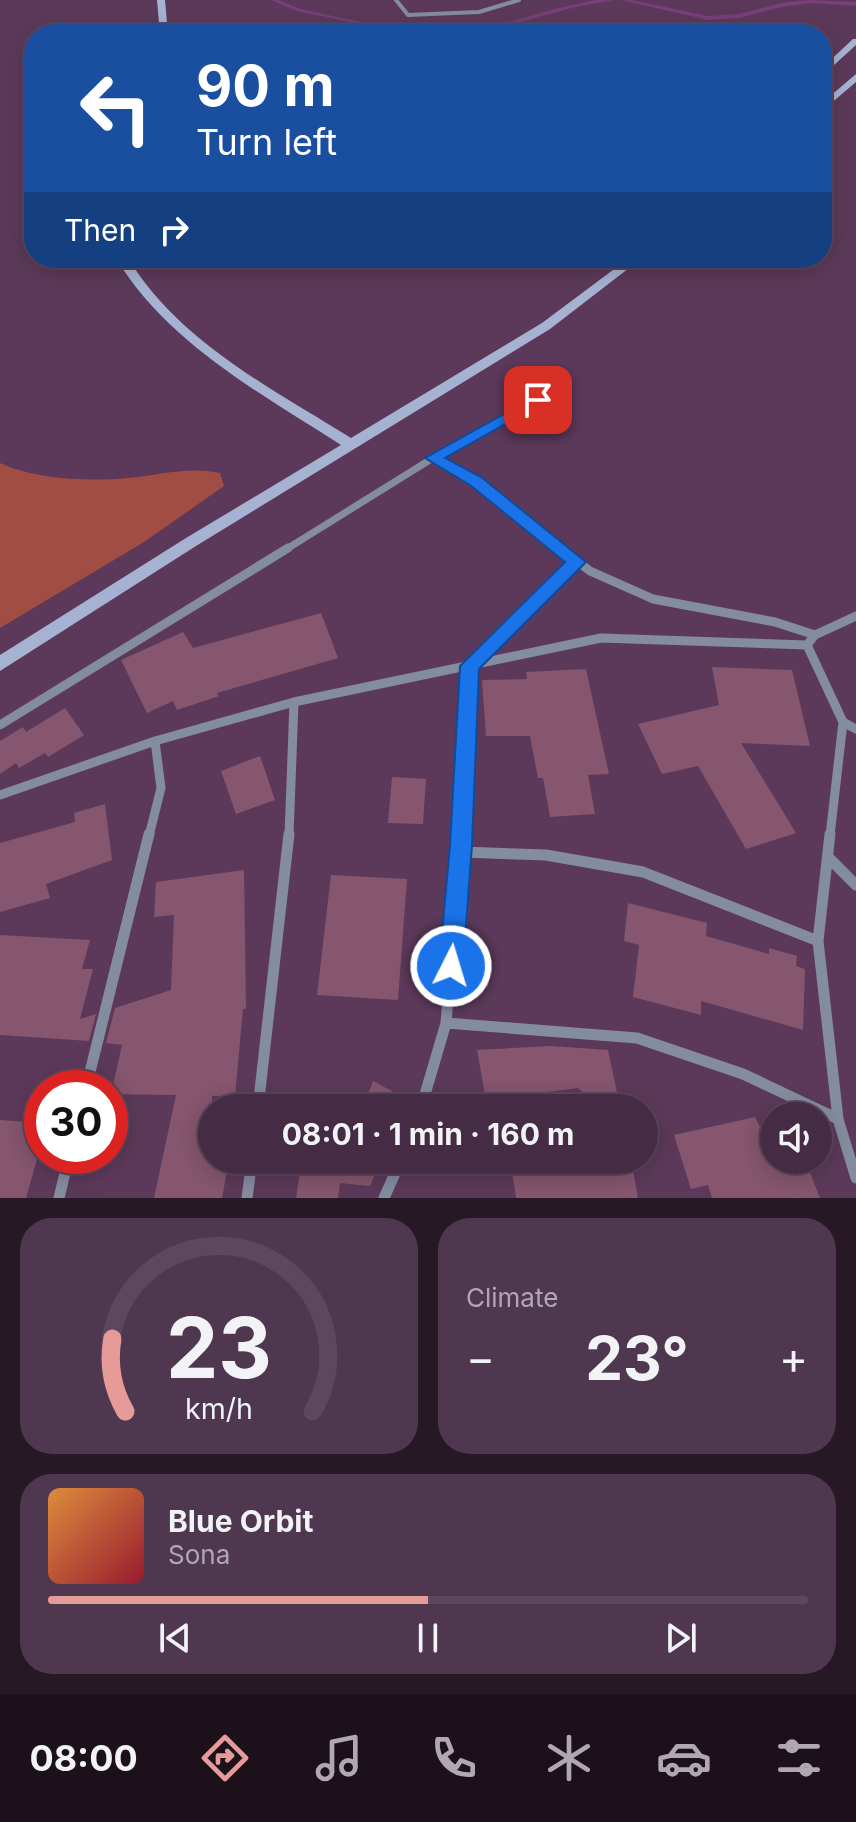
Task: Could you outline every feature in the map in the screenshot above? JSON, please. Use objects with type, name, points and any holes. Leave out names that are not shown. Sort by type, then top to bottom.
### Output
[{"type":"street","points":[[161,0],[163,24]]},
{"type":"street","points":[[396,0],[408,15],[482,12],[502,9],[519,0]]},
{"type":"street","points":[[832,64],[856,41]]},
{"type":"street","points":[[832,99],[856,77]]},
{"type":"street","points":[[127,268],[136,285],[168,319],[350,444]]},
{"type":"street","points":[[0,664],[350,444],[546,326],[623,268]]},
{"type":"street","points":[[0,725],[433,458],[538,400]]},
{"type":"street","points":[[433,458],[476,481],[590,571],[653,599],[775,622],[815,635]]},
{"type":"street","points":[[425,1094],[446,1023],[461,852],[469,666],[577,562]]},
{"type":"street","points":[[807,645],[815,635],[856,616]]},
{"type":"street","points":[[0,795],[155,741],[294,702],[601,638],[807,645]]},
{"type":"street","points":[[807,645],[843,722],[818,941],[838,1119],[856,1178]]},
{"type":"street","points":[[260,1094],[288,849],[294,702]]},
{"type":"street","points":[[843,722],[856,729]]},
{"type":"street","points":[[90,1070],[161,788],[155,741]]},
{"type":"street","points":[[461,852],[546,855],[643,872],[818,941]]},
{"type":"street","points":[[829,858],[856,885]]},
{"type":"street","points":[[446,1023],[637,1038],[743,1074],[838,1119]]},
{"type":"street","points":[[59,1198],[65,1174]]},
{"type":"street","points":[[247,1198],[250,1174]]},
{"type":"street","points":[[384,1198],[395,1174]]},
{"type":"shaded area","points":[[0,463],[29,473],[80,479],[208,471],[220,473],[224,486],[144,542],[0,628]]},
{"type":"building","points":[[321,613],[338,658],[217,693],[219,696],[177,710],[173,701],[147,713],[121,660],[183,632],[193,648]]},
{"type":"building","points":[[712,667],[792,670],[810,746],[741,743],[796,833],[746,849],[698,766],[662,774],[638,724],[719,705]]},
{"type":"building","points":[[586,669],[609,774],[588,775],[595,814],[550,817],[543,778],[538,778],[530,736],[486,736],[482,680],[527,679],[526,672]]},
{"type":"building","points":[[65,708],[84,735],[48,757],[45,753],[19,768],[16,763],[0,774],[0,741],[23,727],[26,732]]},
{"type":"building","points":[[260,756],[275,800],[236,814],[221,771]]},
{"type":"building","points":[[392,777],[426,779],[423,824],[388,823]]},
{"type":"building","points":[[105,804],[112,860],[46,884],[50,898],[0,912],[0,843],[75,822],[74,813]]},
{"type":"building","points":[[244,870],[246,1009],[243,1009],[235,1094],[198,1094],[198,1174],[226,1174],[222,1198],[154,1198],[176,1095],[128,1094],[128,1070],[116,1070],[122,1045],[106,1043],[115,1008],[171,990],[174,915],[154,917],[156,882]]},
{"type":"building","points":[[331,875],[407,879],[398,1000],[317,995]]},
{"type":"building","points":[[628,903],[707,923],[706,936],[769,954],[769,948],[797,956],[796,966],[805,969],[803,1030],[701,1001],[701,1015],[633,997],[639,945],[624,941]]},
{"type":"building","points":[[0,935],[90,940],[82,969],[93,969],[80,1019],[96,1014],[89,1041],[0,1035]]},
{"type":"building","points":[[551,1046],[608,1050],[617,1094],[584,1094],[578,1088],[532,1094],[485,1094],[477,1050]]},
{"type":"building","points":[[373,1081],[398,1094],[368,1094]]},
{"type":"building","points":[[755,1117],[760,1127],[760,1174],[811,1174],[820,1198],[712,1198],[708,1185],[691,1189],[674,1135]]},
{"type":"building","points":[[0,1120],[24,1122],[24,1174],[33,1174],[26,1198],[0,1198]]},
{"type":"building","points":[[300,1174],[375,1174],[370,1186],[340,1183],[338,1198],[296,1198]]},
{"type":"building","points":[[512,1174],[634,1174],[638,1198],[516,1198]]},
{"type":"waterway","points":[[274,0],[299,10],[367,24]]},
{"type":"waterway","points":[[510,24],[575,5],[612,0]]},
{"type":"waterway","points":[[624,0],[708,18],[739,16],[812,1],[856,4]]},
{"type":"route","points":[[451,966],[461,845],[469,666],[577,562],[476,481],[433,458],[538,400]]}]
